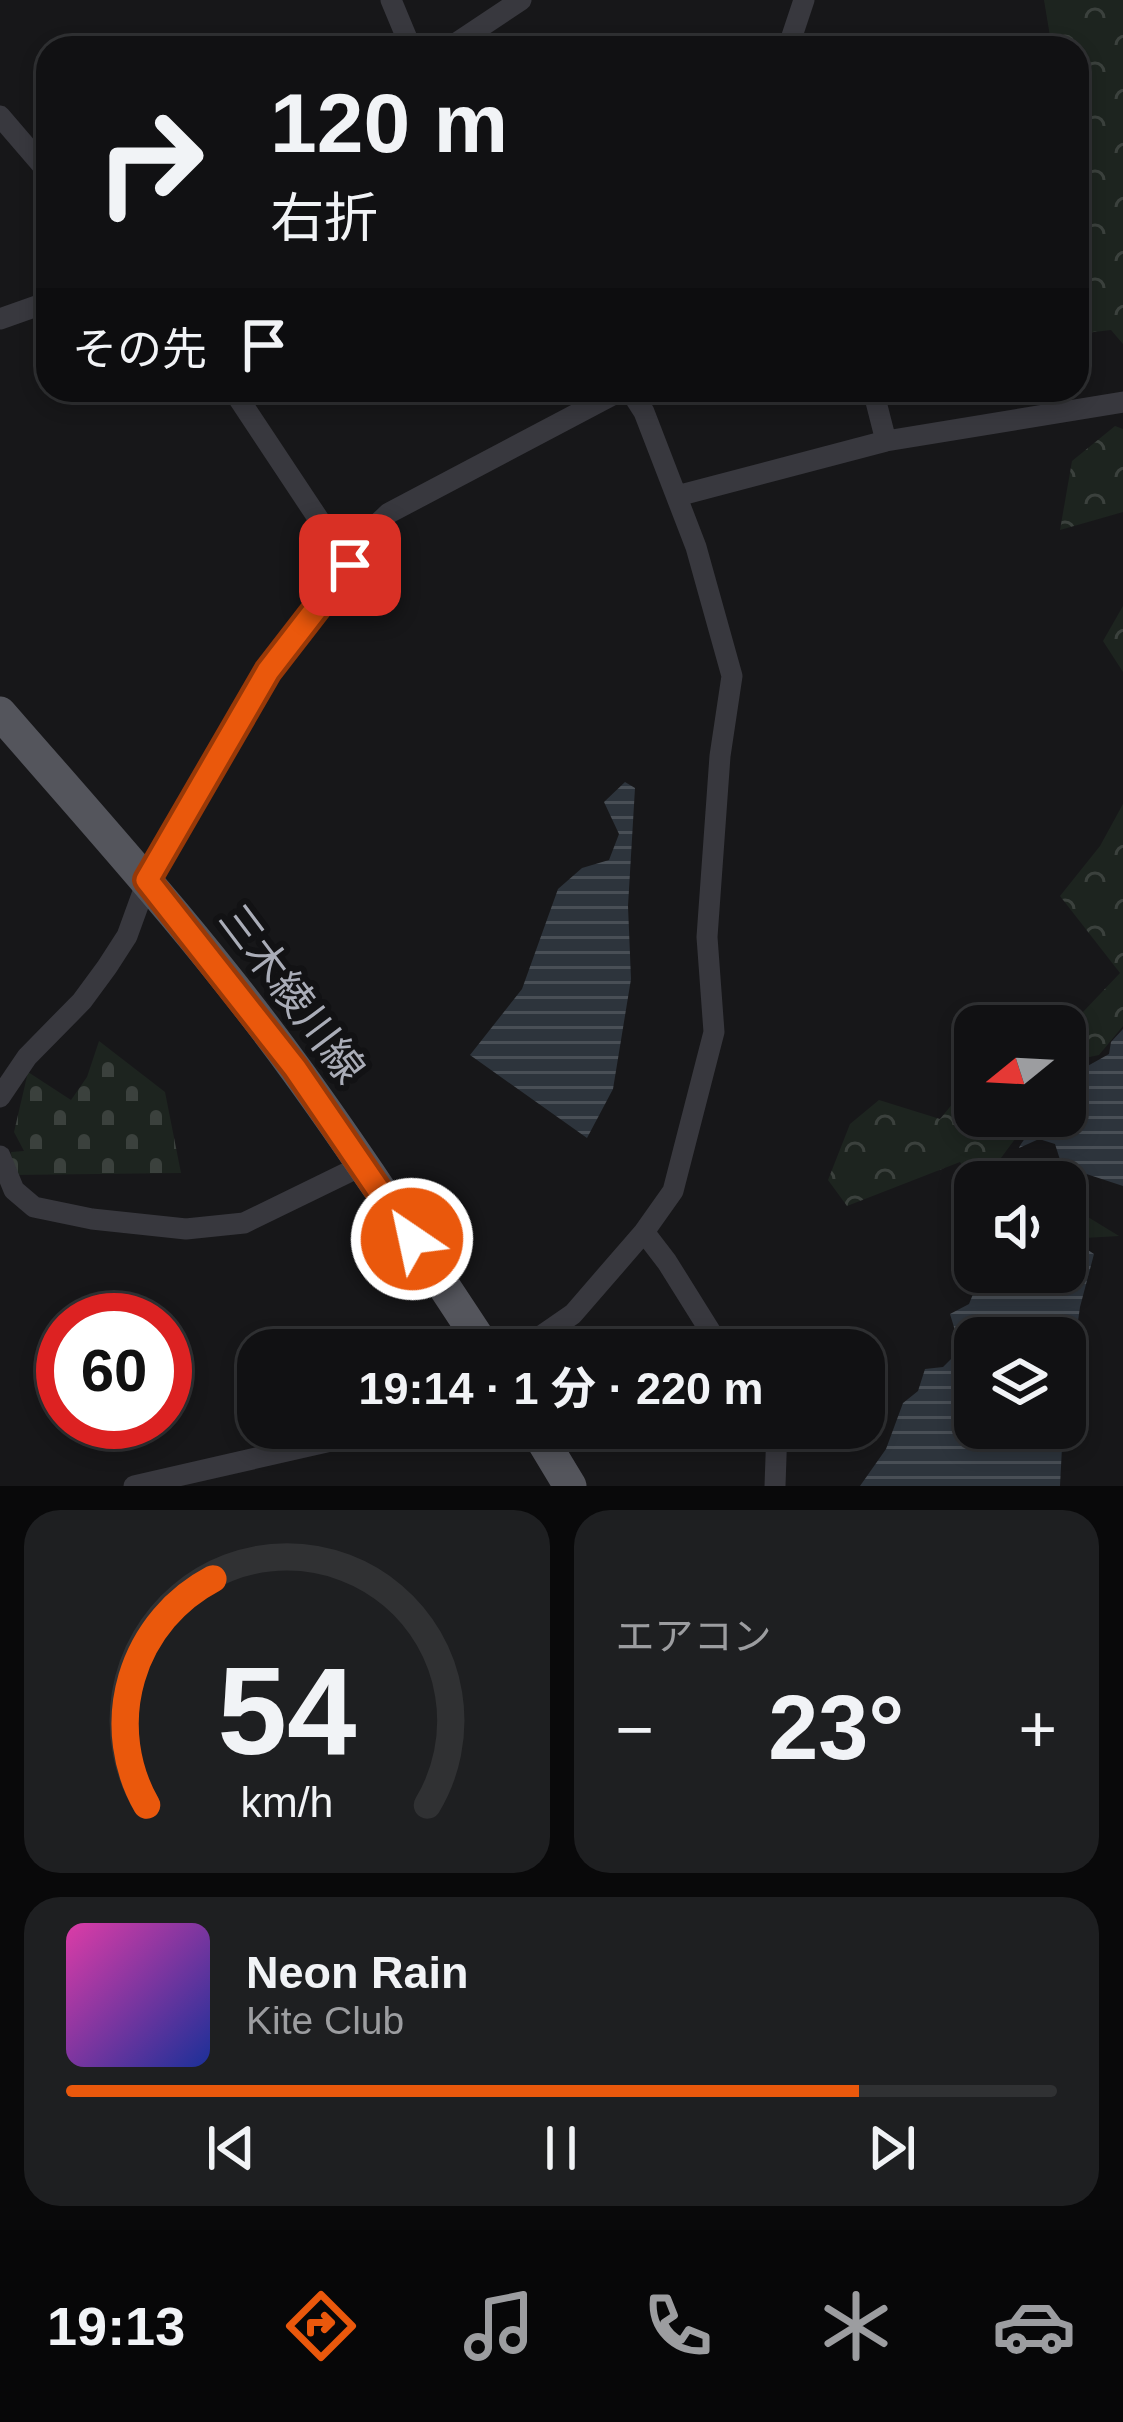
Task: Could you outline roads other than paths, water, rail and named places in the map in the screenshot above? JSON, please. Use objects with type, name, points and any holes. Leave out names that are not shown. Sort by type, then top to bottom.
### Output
[{"type":"main road","name":"三木綾川線","points":[[0,713],[147,880],[295,1068],[472,1329]]},
{"type":"main road","points":[[548,1449],[570,1486]]},
{"type":"street","points":[[391,0],[406,36]]},
{"type":"street","points":[[467,36],[521,0]]},
{"type":"street","points":[[792,36],[804,0]]},
{"type":"street","points":[[0,116],[36,158]]},
{"type":"street","points":[[0,319],[36,306]]},
{"type":"street","points":[[240,402],[350,565]]},
{"type":"street","points":[[0,1097],[27,1057],[82,1001],[107,967],[127,936],[147,880],[268,671],[374,528],[389,512],[603,402]]},
{"type":"street","points":[[551,1329],[573,1314],[673,1191],[714,1032],[706,937],[720,756],[732,676],[696,547],[644,412],[636,402]]},
{"type":"street","points":[[876,402],[886,441]]},
{"type":"street","points":[[677,496],[886,441],[1123,402]]},
{"type":"street","points":[[0,1156],[14,1190],[34,1207],[186,1229],[244,1223],[363,1165]]},
{"type":"street","points":[[644,1232],[709,1329]]},
{"type":"street","points":[[134,1486],[296,1449]]},
{"type":"street","points":[[775,1486],[776,1449]]}]
